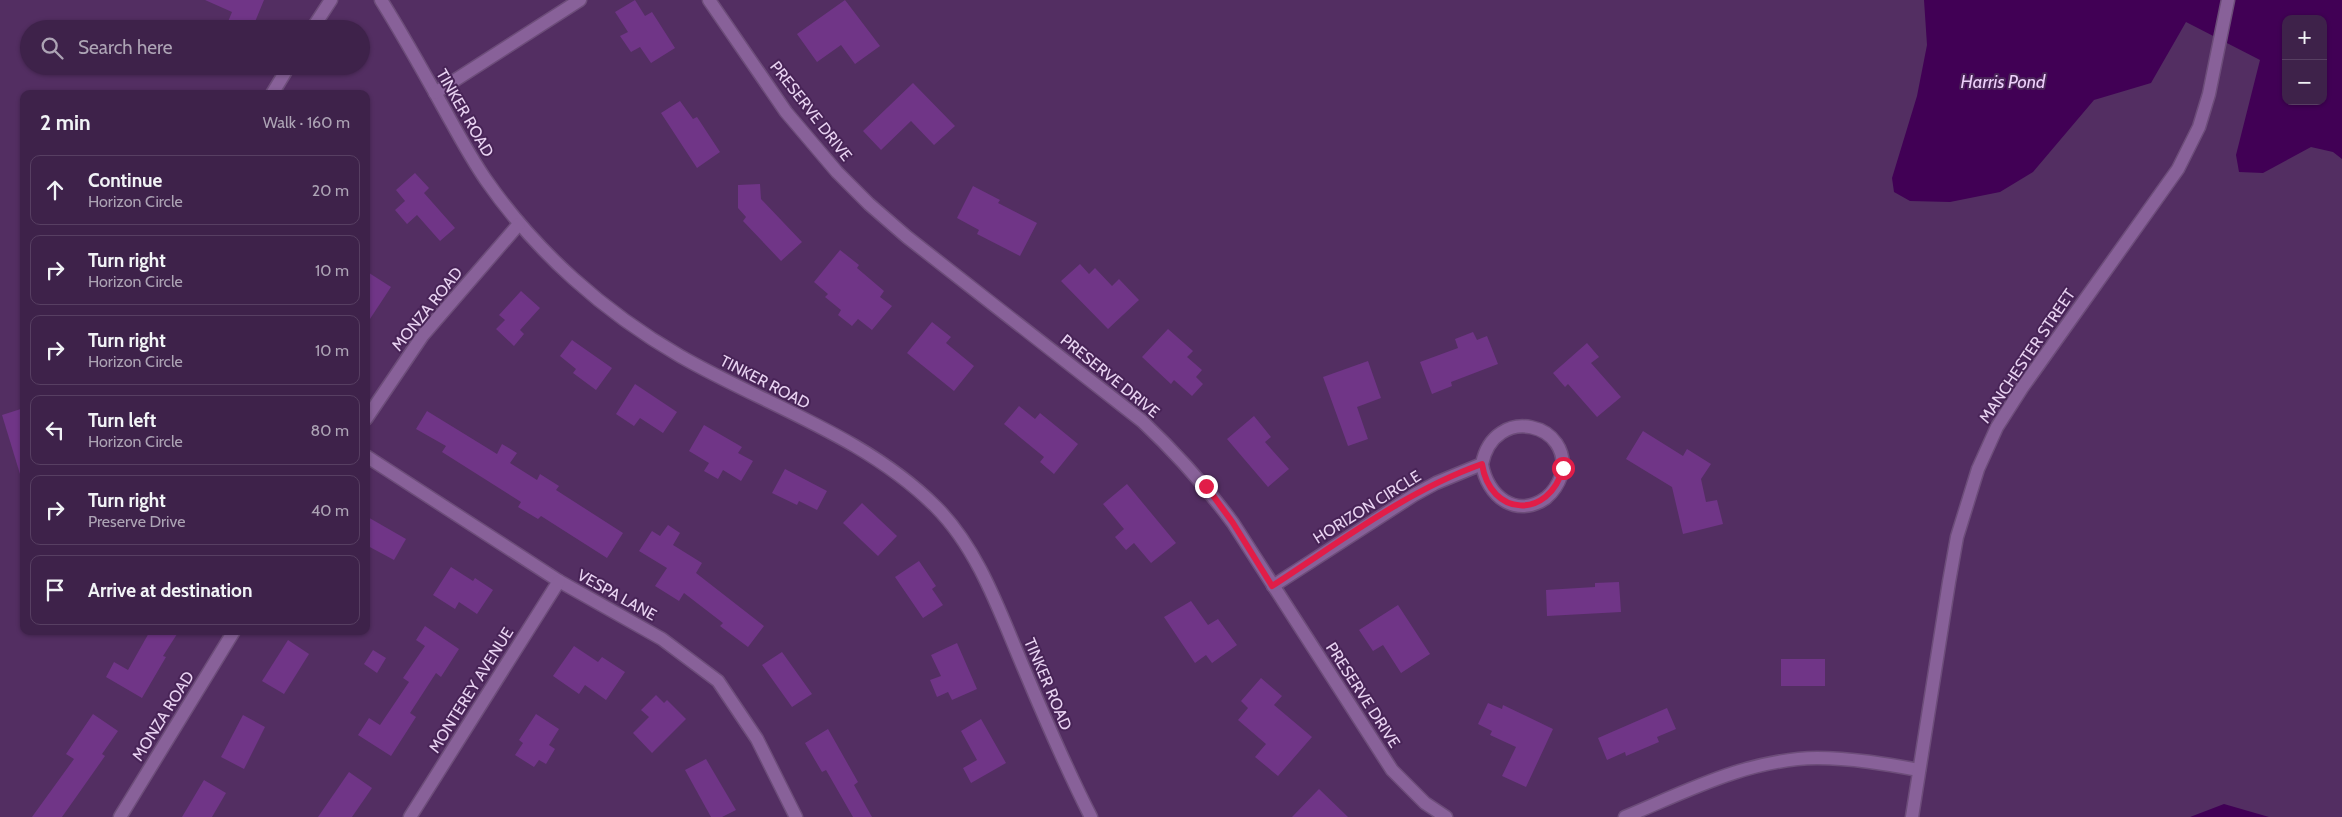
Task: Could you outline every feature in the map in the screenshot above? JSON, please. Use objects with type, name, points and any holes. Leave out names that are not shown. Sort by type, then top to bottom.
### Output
[{"type":"street","points":[[318,20],[332,0]]},
{"type":"street","name":"TINKER ROAD","points":[[381,0],[474,162],[519,224],[568,275],[641,331],[679,356],[863,451],[902,477],[937,508],[966,546],[989,586],[1061,758],[1091,817]]},
{"type":"street","points":[[435,93],[580,0]]},
{"type":"street","name":"PRESERVE DRIVE","points":[[709,0],[786,112],[837,172],[907,237],[1142,421],[1175,452],[1206,486],[1233,523],[1392,770],[1425,802],[1446,817]]},
{"type":"street","name":"MANCHESTER STREET","points":[[1912,817],[1954,555],[1978,469],[1997,427],[2022,388],[2178,169],[2199,127],[2219,51],[2228,0]]},
{"type":"street","points":[[274,90],[284,75]]},
{"type":"street","name":"MONZA ROAD","points":[[370,413],[423,335],[519,224]]},
{"type":"street","points":[[1525,425],[1537,428],[1548,434],[1557,444],[1562,456],[1563,468],[1559,482],[1552,493],[1540,502],[1521,505],[1501,499],[1491,490],[1484,478],[1482,464],[1485,452],[1491,441],[1500,432],[1525,425]]},
{"type":"street","name":"VESPA LANE","points":[[370,459],[559,581],[662,638],[718,681],[757,739],[796,817]]},
{"type":"street","name":"HORIZON CIRCLE","points":[[1272,586],[1414,495],[1443,479],[1482,464]]},
{"type":"street","name":"MONTEREY AVENUE","points":[[414,812],[559,581]]},
{"type":"street","name":"MONZA ROAD","points":[[120,817],[232,635]]},
{"type":"street","points":[[1625,817],[1727,774],[1788,760],[1843,759],[1919,770]]},
{"type":"street","points":[[414,812],[426,817]]},
{"type":"water","name":"Harris Pond","points":[[1924,0],[2342,0],[2342,159],[2333,152],[2311,147],[2263,173],[2239,172],[2236,155],[2260,60],[2186,22],[2151,83],[2094,100],[2033,172],[2000,192],[1950,202],[1910,201],[1894,192],[1892,178],[1917,96],[1927,45]]},
{"type":"water","points":[[2224,804],[2269,817],[2190,817]]},
{"type":"building","points":[[205,0],[264,0],[256,20],[229,20],[232,12]]},
{"type":"building","points":[[635,0],[645,16],[652,12],[675,48],[651,63],[640,47],[631,52],[620,36],[628,32],[615,12]]},
{"type":"building","points":[[845,0],[880,46],[855,64],[841,45],[817,62],[797,34]]},
{"type":"building","points":[[913,83],[955,126],[934,145],[911,121],[881,150],[863,131]]},
{"type":"building","points":[[680,101],[693,119],[697,117],[720,152],[697,168],[661,113]]},
{"type":"building","points":[[415,173],[429,188],[424,193],[455,228],[440,241],[417,215],[407,224],[395,210],[405,201],[396,190]]},
{"type":"building","points":[[760,184],[761,199],[802,242],[781,261],[743,221],[746,217],[738,208],[738,185]]},
{"type":"building","points":[[973,186],[1000,200],[998,203],[1037,223],[1020,256],[977,234],[979,230],[957,218]]},
{"type":"building","points":[[840,250],[859,265],[857,268],[884,291],[880,297],[892,306],[872,330],[858,319],[852,326],[838,315],[841,310],[825,297],[828,294],[814,282]]},
{"type":"building","points":[[1080,264],[1089,274],[1095,268],[1112,286],[1119,279],[1139,300],[1108,329],[1061,281]]},
{"type":"building","points":[[370,274],[391,287],[370,319]]},
{"type":"building","points":[[521,291],[540,308],[520,330],[524,334],[514,346],[496,329],[505,320],[499,315]]},
{"type":"building","points":[[932,322],[951,337],[946,343],[974,366],[954,391],[907,353]]},
{"type":"building","points":[[1168,329],[1193,351],[1187,357],[1202,370],[1196,377],[1203,384],[1192,396],[1174,380],[1171,384],[1142,357]]},
{"type":"building","points":[[1473,332],[1477,340],[1487,336],[1498,364],[1451,382],[1452,386],[1432,394],[1420,362],[1458,348],[1455,339]]},
{"type":"building","points":[[572,340],[612,368],[596,390],[573,373],[576,369],[560,356]]},
{"type":"building","points":[[1587,343],[1599,357],[1591,363],[1621,397],[1597,417],[1568,384],[1565,387],[1553,373]]},
{"type":"building","points":[[1368,361],[1381,398],[1357,407],[1368,439],[1348,446],[1323,377]]},
{"type":"building","points":[[635,384],[677,412],[663,433],[640,418],[634,426],[616,414]]},
{"type":"building","points":[[1019,406],[1035,419],[1040,413],[1078,444],[1054,474],[1040,462],[1044,457],[1004,424]]},
{"type":"building","points":[[20,409],[20,474],[2,415]]},
{"type":"building","points":[[427,411],[497,454],[502,444],[517,453],[510,463],[537,480],[540,474],[559,486],[556,490],[623,533],[607,558],[541,516],[538,519],[518,507],[521,502],[442,452],[446,446],[416,429]]},
{"type":"building","points":[[1254,416],[1271,437],[1265,442],[1289,469],[1268,487],[1227,439]]},
{"type":"building","points":[[704,425],[742,447],[738,453],[753,461],[741,481],[723,470],[718,479],[704,471],[709,463],[689,451]]},
{"type":"building","points":[[1643,431],[1683,456],[1687,449],[1711,464],[1701,479],[1706,502],[1717,500],[1723,524],[1683,534],[1672,487],[1626,459]]},
{"type":"building","points":[[785,469],[827,491],[817,510],[799,501],[797,505],[772,493]]},
{"type":"building","points":[[1127,484],[1176,543],[1151,563],[1134,543],[1126,550],[1115,537],[1124,529],[1103,504]]},
{"type":"building","points":[[862,503],[897,536],[878,556],[843,523]]},
{"type":"building","points":[[370,518],[406,539],[394,560],[370,547]]},
{"type":"building","points":[[668,525],[680,533],[673,545],[702,563],[696,573],[764,626],[748,647],[720,626],[723,623],[684,593],[679,601],[655,586],[667,568],[639,551],[652,531],[660,536]]},
{"type":"building","points":[[919,561],[936,586],[932,589],[943,605],[923,618],[895,577]]},
{"type":"building","points":[[451,567],[473,581],[475,578],[493,590],[477,614],[459,602],[455,609],[433,595]]},
{"type":"building","points":[[1619,582],[1621,612],[1547,616],[1546,590],[1595,587],[1595,583]]},
{"type":"building","points":[[1191,601],[1208,625],[1218,619],[1237,645],[1212,663],[1206,655],[1195,663],[1164,617]]},
{"type":"building","points":[[1398,605],[1430,654],[1401,673],[1383,645],[1373,651],[1359,630]]},
{"type":"building","points":[[425,626],[459,649],[441,677],[436,673],[410,713],[416,717],[391,756],[358,735],[369,718],[380,725],[409,682],[403,678],[425,646],[416,640]]},
{"type":"building","points":[[148,635],[176,635],[163,656],[166,657],[142,698],[106,677],[114,662],[128,670]]},
{"type":"building","points":[[288,640],[309,654],[284,694],[262,681]]},
{"type":"building","points":[[957,643],[977,689],[952,700],[948,692],[937,697],[930,680],[941,676],[931,655]]},
{"type":"building","points":[[574,646],[598,662],[602,657],[625,672],[606,700],[585,685],[579,694],[553,676]]},
{"type":"building","points":[[373,650],[386,658],[377,673],[364,664]]},
{"type":"building","points":[[782,652],[812,694],[792,707],[762,665]]},
{"type":"building","points":[[1781,659],[1825,659],[1825,686],[1781,686]]},
{"type":"building","points":[[1261,678],[1282,696],[1274,705],[1312,737],[1278,776],[1255,757],[1266,744],[1238,720],[1248,708],[1241,701]]},
{"type":"building","points":[[656,695],[664,703],[667,700],[686,719],[652,753],[633,733],[649,717],[641,710]]},
{"type":"building","points":[[1488,703],[1502,709],[1503,705],[1553,729],[1526,787],[1502,776],[1516,747],[1490,735],[1492,731],[1478,724]]},
{"type":"building","points":[[1667,708],[1676,729],[1657,737],[1659,742],[1626,756],[1625,752],[1607,760],[1598,738]]},
{"type":"building","points":[[93,714],[118,731],[102,754],[105,756],[62,817],[32,817],[74,759],[66,754]]},
{"type":"building","points":[[536,714],[559,729],[549,745],[555,749],[546,764],[539,760],[534,767],[515,755],[523,743],[519,740]]},
{"type":"building","points":[[243,715],[265,727],[244,769],[221,757]]},
{"type":"building","points":[[981,719],[1006,763],[971,783],[963,768],[977,760],[961,731]]},
{"type":"building","points":[[828,729],[858,782],[854,785],[872,817],[853,817],[826,770],[822,772],[805,743]]},
{"type":"building","points":[[706,759],[736,810],[722,817],[711,817],[685,770]]},
{"type":"building","points":[[349,772],[372,788],[352,817],[318,817]]},
{"type":"building","points":[[204,780],[226,793],[212,817],[182,817]]},
{"type":"building","points":[[1319,789],[1348,817],[1292,817]]},
{"type":"route","points":[[1206,486],[1233,523],[1272,586],[1414,495],[1458,473],[1482,464],[1484,478],[1491,490],[1501,499],[1514,505],[1528,505],[1540,502],[1552,493],[1559,482],[1563,468]]}]
